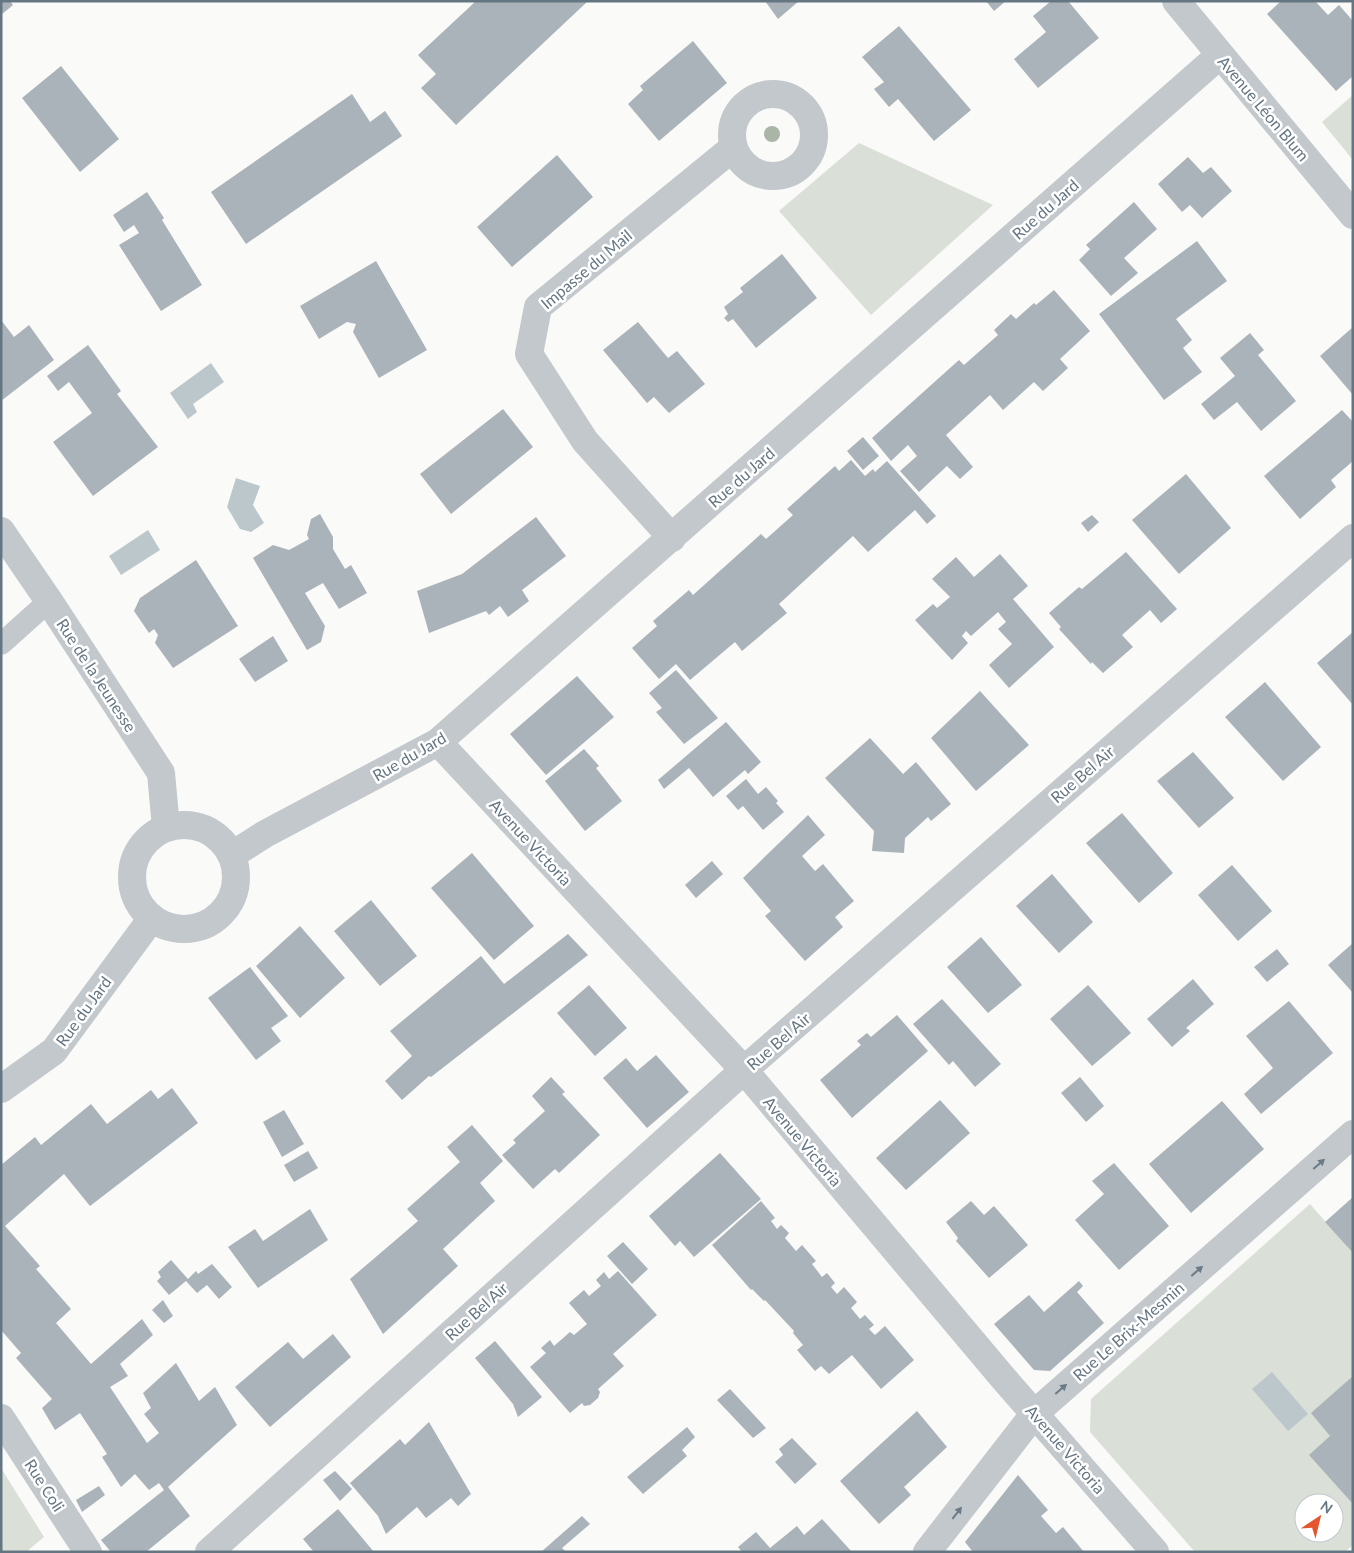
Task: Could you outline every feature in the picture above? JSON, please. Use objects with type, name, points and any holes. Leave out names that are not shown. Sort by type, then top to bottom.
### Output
[{"type":"street","name":"Avenue Léon Blum","points":[[1176,1],[1353,215]]},
{"type":"street","name":"Rue du Jard","points":[[232,855],[265,834],[438,742],[1220,55]]},
{"type":"street","name":"Impasse du Mail","points":[[672,538],[585,441],[529,354],[538,307],[734,147]]},
{"type":"street","name":"Rue de la Jeunesse","points":[[1,531],[161,773],[166,828]]},
{"type":"street","name":"Rue Bel Air","points":[[209,1552],[744,1070],[1353,538]]},
{"type":"street","name":"Avenue Victoria","points":[[438,742],[744,1070],[1004,1379],[1155,1552]]},
{"type":"street","points":[[181,825],[196,827],[210,832],[223,842],[232,855],[236,872],[235,889],[228,905],[216,918],[201,927],[184,930],[167,926],[152,918],[141,907],[134,892],[132,877],[134,862],[141,848],[152,836],[166,828],[181,825]]},
{"type":"street","name":"Rue du Jard","points":[[1,1089],[54,1051],[152,918]]},
{"type":"street","name":"Rue Le Brix-Mesmin","points":[[927,1552],[1034,1412],[1353,1134]]},
{"type":"street","name":"Rue Coli","points":[[1,1418],[88,1552]]},
{"type":"lane","points":[[1,644],[49,601]]},
{"type":"shaded area","points":[[1353,95],[1353,160],[1322,122]]},
{"type":"shaded area","points":[[859,143],[993,205],[871,315],[779,211]]},
{"type":"shaded area","points":[[211,363],[224,382],[193,404],[197,412],[188,419],[170,393]]},
{"type":"shaded area","points":[[236,478],[260,486],[253,505],[264,523],[251,532],[240,529],[227,507]]},
{"type":"shaded area","points":[[148,530],[160,550],[121,575],[109,556]]},
{"type":"shaded area","points":[[1310,1204],[1353,1253],[1353,1545],[1345,1552],[1195,1552],[1090,1432],[1091,1399]]},
{"type":"shaded area","points":[[1272,1372],[1308,1414],[1288,1431],[1252,1389]]},
{"type":"shaded area","points":[[1,1468],[44,1537],[26,1552],[1,1552]]},
{"type":"building","points":[[1,1],[10,1],[13,5],[1,15]]},
{"type":"building","points":[[476,1],[588,1],[456,125],[421,88],[436,74],[418,55]]},
{"type":"building","points":[[765,1],[799,1],[778,19]]},
{"type":"building","points":[[986,1],[1006,1],[994,11]]},
{"type":"building","points":[[1051,1],[1068,1],[1099,38],[1038,88],[1014,59],[1046,32],[1033,16]]},
{"type":"building","points":[[1281,1],[1315,1],[1328,15],[1339,5],[1353,21],[1353,76],[1336,91],[1267,14]]},
{"type":"building","points":[[899,26],[971,110],[934,141],[898,99],[889,107],[874,89],[884,82],[862,57]]},
{"type":"building","points":[[693,41],[727,83],[659,141],[628,104],[643,90],[640,86]]},
{"type":"building","points":[[61,66],[119,139],[80,172],[22,98]]},
{"type":"building","points":[[352,94],[370,122],[385,111],[402,136],[246,244],[211,192]]},
{"type":"building","points":[[557,155],[593,197],[512,267],[477,227]]},
{"type":"building","points":[[1188,157],[1203,173],[1211,167],[1232,191],[1202,218],[1190,205],[1182,212],[1158,184]]},
{"type":"building","points":[[147,192],[202,285],[161,311],[119,245],[139,233],[134,225],[124,232],[113,215]]},
{"type":"building","points":[[1134,202],[1157,229],[1124,258],[1138,273],[1111,296],[1079,260],[1090,249],[1086,245]]},
{"type":"building","points":[[1197,241],[1227,281],[1176,319],[1192,340],[1183,348],[1202,372],[1164,400],[1099,314]]},
{"type":"building","points":[[782,254],[817,298],[756,348],[733,319],[728,322],[724,318],[728,314],[724,307],[743,292],[740,288]]},
{"type":"building","points":[[376,261],[427,350],[379,378],[353,332],[356,324],[347,322],[319,339],[300,306]]},
{"type":"building","points":[[1054,290],[1090,331],[1060,359],[1068,368],[1043,391],[1034,382],[1003,410],[990,395],[946,435],[973,467],[960,479],[947,466],[919,492],[900,471],[917,456],[908,445],[891,461],[872,438],[959,360],[964,365],[998,335],[994,330],[1011,314],[1016,319],[1034,303],[1036,305]]},
{"type":"building","points":[[1,320],[14,337],[29,325],[54,360],[1,401]]},
{"type":"building","points":[[638,322],[668,358],[677,351],[705,384],[669,413],[654,397],[647,403],[603,350]]},
{"type":"building","points":[[1353,327],[1353,395],[1320,356]]},
{"type":"building","points":[[1250,333],[1264,350],[1258,355],[1296,401],[1261,431],[1237,402],[1214,420],[1201,404],[1235,376],[1220,358]]},
{"type":"building","points":[[88,345],[121,391],[117,394],[158,447],[93,496],[53,442],[92,413],[69,382],[58,391],[47,376]]},
{"type":"building","points":[[503,409],[533,447],[451,514],[420,474]]},
{"type":"building","points":[[1342,410],[1353,422],[1353,461],[1331,480],[1336,487],[1300,519],[1264,476]]},
{"type":"building","points":[[863,437],[879,456],[863,470],[847,451]]},
{"type":"building","points":[[851,460],[865,476],[873,469],[875,472],[887,461],[936,516],[927,524],[915,510],[868,552],[853,536],[779,604],[787,613],[742,651],[735,642],[690,680],[676,664],[659,679],[632,648],[657,626],[653,621],[689,590],[693,595],[761,534],[766,539],[793,515],[787,509],[835,466],[839,471]]},
{"type":"building","points":[[1186,474],[1231,528],[1179,574],[1132,520]]},
{"type":"building","points":[[320,514],[333,537],[333,549],[345,569],[351,565],[367,593],[339,609],[323,583],[305,593],[325,626],[321,642],[307,650],[253,558],[273,545],[289,550],[309,539],[307,535],[311,519]]},
{"type":"building","points":[[1092,515],[1099,522],[1088,532],[1081,523]]},
{"type":"building","points":[[536,517],[566,556],[522,590],[529,601],[508,617],[500,606],[489,615],[486,611],[429,633],[417,591],[462,574]]},
{"type":"building","points":[[1126,552],[1177,609],[1161,623],[1150,610],[1122,635],[1133,647],[1103,673],[1092,662],[1091,664],[1059,629],[1061,627],[1049,613],[1079,587],[1082,589]]},
{"type":"building","points":[[1000,554],[1028,586],[1013,599],[1054,647],[1009,688],[989,665],[1012,644],[998,629],[1006,622],[998,612],[971,636],[966,631],[962,636],[968,643],[952,660],[915,620],[933,604],[937,608],[950,597],[932,579],[956,557],[974,577]]},
{"type":"building","points":[[196,560],[238,626],[173,668],[155,643],[158,635],[154,629],[149,633],[134,611],[140,598]]},
{"type":"building","points":[[1353,632],[1353,705],[1317,663]]},
{"type":"building","points":[[273,636],[288,661],[255,682],[239,659]]},
{"type":"building","points":[[676,670],[718,718],[684,744],[656,712],[662,708],[649,693]]},
{"type":"building","points":[[577,676],[614,717],[546,775],[510,734]]},
{"type":"building","points":[[1265,682],[1321,747],[1283,781],[1225,717]]},
{"type":"building","points":[[980,691],[1029,745],[976,791],[931,738]]},
{"type":"building","points":[[726,722],[761,762],[748,774],[745,770],[713,797],[689,768],[664,789],[658,780]]},
{"type":"building","points":[[870,738],[903,774],[916,762],[951,804],[931,821],[928,817],[905,838],[904,853],[872,851],[874,831],[825,778]]},
{"type":"building","points":[[584,749],[599,766],[596,768],[622,801],[585,831],[545,781]]},
{"type":"building","points":[[1193,752],[1234,798],[1199,828],[1157,781]]},
{"type":"building","points":[[746,779],[758,794],[766,787],[778,801],[776,803],[784,812],[763,830],[743,806],[738,810],[726,796]]},
{"type":"building","points":[[1122,813],[1173,873],[1139,903],[1086,843]]},
{"type":"building","points":[[808,815],[825,835],[802,856],[815,871],[823,864],[854,901],[835,917],[843,927],[805,961],[765,916],[771,911],[743,878]]},
{"type":"building","points":[[472,853],[534,926],[494,960],[431,888]]},
{"type":"building","points":[[712,861],[723,874],[696,898],[685,885]]},
{"type":"building","points":[[1232,865],[1272,911],[1238,941],[1198,895]]},
{"type":"building","points":[[1052,874],[1093,922],[1059,953],[1016,906]]},
{"type":"building","points":[[371,900],[417,956],[380,986],[334,931]]},
{"type":"building","points":[[300,926],[345,978],[300,1018],[256,966]]},
{"type":"building","points":[[568,934],[588,955],[431,1077],[429,1076],[402,1100],[385,1081],[412,1056],[390,1031],[481,956],[504,984]]},
{"type":"building","points":[[981,937],[1022,985],[988,1013],[947,967]]},
{"type":"building","points":[[1353,943],[1353,993],[1328,965]]},
{"type":"building","points":[[1277,949],[1289,964],[1267,982],[1254,967]]},
{"type":"building","points":[[250,967],[288,1016],[271,1028],[281,1041],[256,1060],[208,998]]},
{"type":"building","points":[[1193,979],[1214,1004],[1186,1028],[1190,1031],[1172,1047],[1147,1019]]},
{"type":"building","points":[[589,985],[627,1028],[595,1056],[557,1013]]},
{"type":"building","points":[[1088,985],[1131,1033],[1092,1066],[1050,1019]]},
{"type":"building","points":[[942,999],[1001,1064],[975,1087],[953,1061],[949,1065],[913,1024]]},
{"type":"building","points":[[1289,1001],[1333,1053],[1261,1114],[1244,1094],[1273,1068],[1246,1036]]},
{"type":"building","points":[[897,1015],[928,1051],[852,1118],[820,1080],[861,1045],[857,1041],[867,1033],[871,1037]]},
{"type":"building","points":[[656,1055],[689,1092],[647,1128],[603,1078],[626,1058],[637,1071]]},
{"type":"building","points":[[551,1077],[565,1092],[562,1094],[600,1135],[559,1173],[555,1169],[533,1189],[502,1155],[516,1143],[513,1140],[545,1111],[532,1096]]},
{"type":"building","points":[[1080,1077],[1104,1106],[1086,1122],[1061,1093]]},
{"type":"building","points":[[172,1088],[198,1123],[90,1206],[64,1174],[5,1226],[40,1266],[36,1269],[71,1309],[56,1323],[91,1364],[142,1319],[153,1335],[120,1364],[128,1376],[110,1387],[147,1443],[159,1433],[144,1414],[151,1408],[143,1393],[176,1363],[199,1401],[215,1387],[237,1425],[168,1487],[190,1516],[146,1552],[111,1552],[101,1540],[164,1490],[159,1483],[149,1490],[135,1474],[121,1487],[102,1457],[107,1454],[80,1413],[55,1430],[42,1408],[52,1399],[16,1358],[21,1353],[1,1330],[1,1165],[35,1137],[41,1145],[91,1104],[107,1124],[151,1090],[158,1099]]},
{"type":"building","points":[[940,1100],[970,1133],[906,1190],[876,1158]]},
{"type":"building","points":[[1222,1101],[1264,1149],[1191,1213],[1149,1164]]},
{"type":"building","points":[[284,1110],[304,1144],[282,1157],[263,1122]]},
{"type":"building","points":[[472,1125],[503,1161],[480,1183],[495,1201],[443,1249],[458,1266],[383,1334],[350,1279],[418,1221],[407,1209],[460,1162],[447,1147]]},
{"type":"building","points":[[308,1151],[318,1168],[294,1182],[284,1165]]},
{"type":"building","points":[[720,1153],[761,1199],[694,1257],[680,1241],[675,1246],[649,1216]]},
{"type":"building","points":[[1114,1163],[1169,1226],[1119,1270],[1075,1220],[1104,1194],[1092,1181]]},
{"type":"building","points":[[1353,1197],[1353,1253],[1325,1222]]},
{"type":"building","points":[[761,1201],[775,1218],[771,1221],[777,1229],[781,1225],[789,1233],[785,1238],[796,1251],[802,1245],[816,1261],[812,1264],[822,1277],[827,1273],[835,1283],[831,1287],[837,1294],[844,1287],[857,1302],[851,1308],[860,1319],[865,1315],[874,1325],[869,1329],[875,1335],[885,1326],[914,1360],[881,1389],[852,1355],[829,1374],[821,1366],[815,1371],[797,1350],[803,1345],[793,1333],[794,1331],[765,1300],[751,1290],[712,1245]]},
{"type":"building","points":[[971,1201],[984,1215],[994,1206],[1028,1245],[989,1278],[956,1241],[958,1238],[946,1222]]},
{"type":"building","points":[[310,1209],[328,1240],[258,1288],[228,1247],[255,1229],[263,1241]]},
{"type":"building","points":[[623,1242],[648,1269],[632,1284],[607,1256]]},
{"type":"building","points":[[171,1260],[188,1279],[196,1271],[198,1274],[212,1264],[232,1287],[219,1299],[207,1285],[197,1293],[186,1281],[169,1295],[157,1281],[161,1277],[158,1272]]},
{"type":"building","points":[[618,1271],[657,1315],[613,1354],[624,1366],[598,1389],[600,1392],[598,1398],[590,1405],[584,1406],[582,1403],[570,1413],[530,1367],[546,1353],[541,1348],[550,1340],[554,1346],[570,1332],[574,1335],[587,1324],[569,1303],[584,1290],[589,1296],[601,1286],[596,1280],[604,1272],[609,1279]]},
{"type":"building","points":[[1079,1281],[1083,1286],[1077,1292],[1104,1323],[1050,1371],[1034,1370],[994,1324],[1029,1295],[1044,1312]]},
{"type":"building","points":[[163,1300],[173,1316],[164,1323],[152,1310]]},
{"type":"building","points":[[333,1334],[351,1357],[270,1427],[235,1387],[288,1342],[303,1359]]},
{"type":"building","points":[[495,1341],[542,1397],[518,1417],[513,1404],[475,1358]]},
{"type":"building","points":[[1353,1376],[1353,1504],[1309,1455],[1330,1436],[1311,1413]]},
{"type":"building","points":[[730,1389],[766,1428],[753,1438],[717,1400]]},
{"type":"building","points":[[917,1411],[947,1447],[904,1487],[911,1495],[879,1524],[840,1481]]},
{"type":"building","points":[[429,1422],[471,1494],[458,1506],[451,1498],[426,1518],[417,1507],[386,1534],[378,1516],[350,1483],[400,1439],[405,1445]]},
{"type":"building","points":[[687,1427],[695,1437],[682,1450],[687,1456],[643,1494],[627,1477]]},
{"type":"building","points":[[792,1438],[817,1464],[795,1484],[775,1462],[783,1455],[779,1449]]},
{"type":"building","points":[[335,1471],[352,1489],[340,1501],[323,1480]]},
{"type":"building","points":[[1018,1475],[1048,1510],[1041,1516],[1056,1533],[1063,1527],[1084,1552],[973,1552],[965,1542]]},
{"type":"building","points":[[99,1486],[105,1495],[82,1512],[76,1500]]},
{"type":"building","points":[[338,1509],[374,1552],[314,1552],[303,1539]]},
{"type":"building","points":[[582,1516],[590,1524],[562,1548],[566,1552],[541,1552]]},
{"type":"building","points":[[822,1519],[852,1552],[742,1552],[738,1547],[756,1532],[770,1548],[797,1526],[804,1535]]}]
